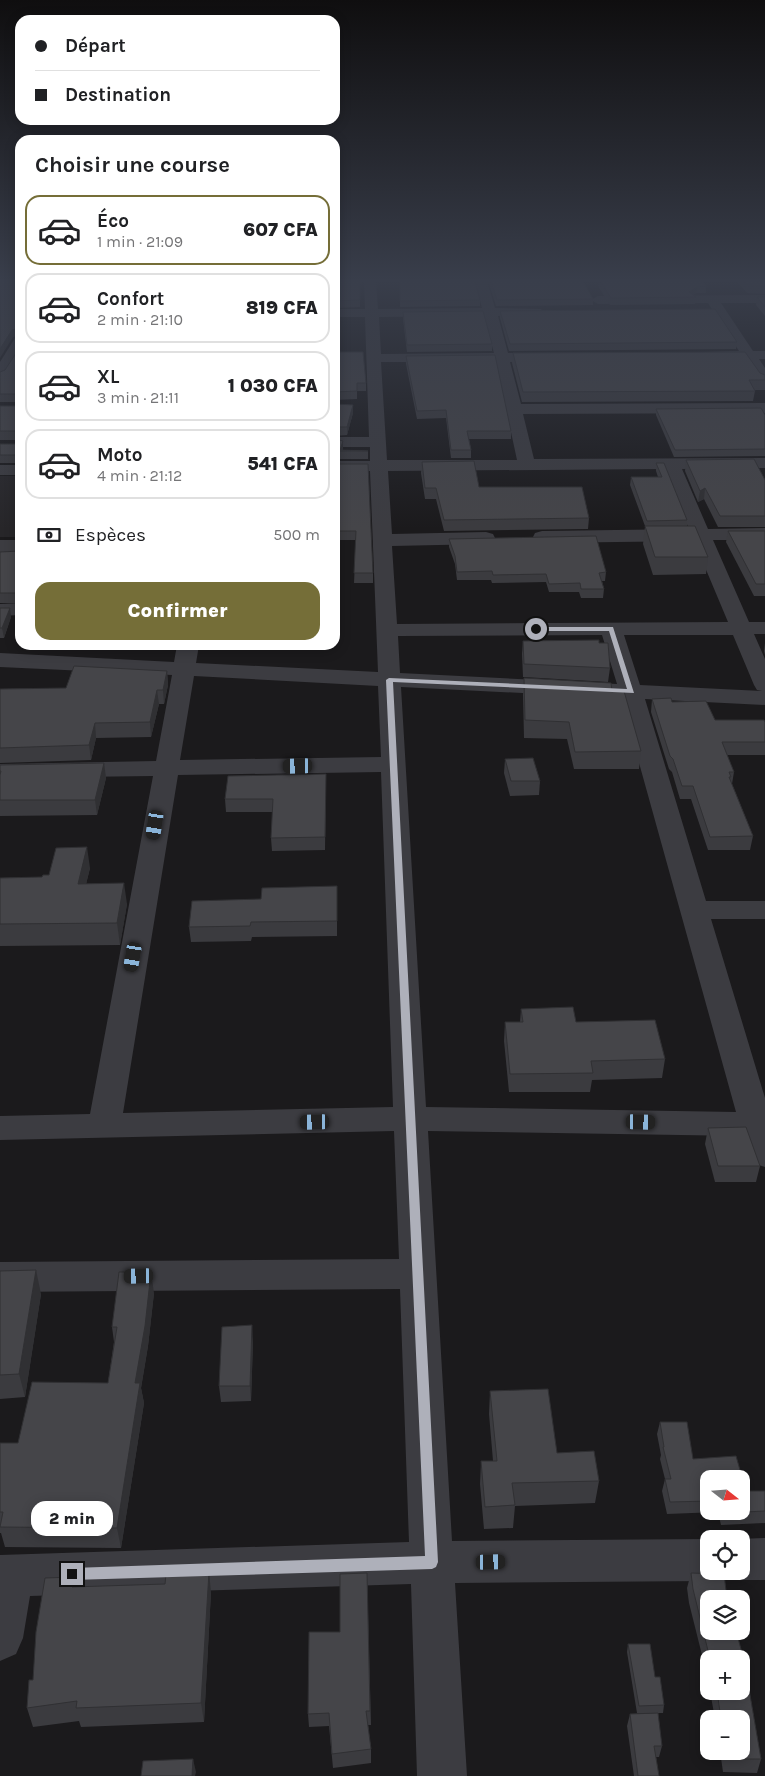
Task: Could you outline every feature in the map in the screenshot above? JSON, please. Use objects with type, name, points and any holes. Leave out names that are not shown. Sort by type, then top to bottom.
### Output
[{"type":"street","points":[[373,364],[368,406],[378,454],[442,1776]]},
{"type":"street","points":[[504,364],[527,465]]},
{"type":"street","points":[[755,364],[765,379]]},
{"type":"street","points":[[0,374],[15,374]]},
{"type":"street","points":[[514,409],[765,408]]},
{"type":"street","points":[[340,443],[378,454],[527,465],[671,464],[763,468]]},
{"type":"street","points":[[340,465],[378,454]]},
{"type":"street","points":[[671,464],[765,686]]},
{"type":"street","points":[[0,470],[15,470]]},
{"type":"street","points":[[522,538],[765,534]]},
{"type":"street","points":[[382,540],[502,538]]},
{"type":"street","points":[[0,546],[15,546]]},
{"type":"street","points":[[0,610],[15,609]]},
{"type":"street","points":[[387,630],[765,628]]},
{"type":"street","points":[[611,629],[632,692],[694,910],[760,1124],[765,1154]]},
{"type":"street","points":[[0,660],[185,657],[389,680],[765,698]]},
{"type":"street","points":[[104,1127],[185,657]]},
{"type":"street","points":[[0,771],[393,764]]},
{"type":"street","points":[[694,910],[765,910]]},
{"type":"street","points":[[0,1128],[411,1119],[760,1124]]},
{"type":"street","points":[[0,1277],[418,1274]]},
{"type":"street","points":[[750,1560],[765,1559]]},
{"type":"street","points":[[0,1638],[6,1576],[432,1562],[700,1560]]},
{"type":"shaded area","points":[[0,476],[15,476],[15,537],[0,537]]},
{"type":"building","points":[[9,364],[15,364],[15,394],[0,394],[0,372],[5,370]]},
{"type":"building","points":[[340,364],[364,364],[366,383],[357,383],[357,391],[340,392]]},
{"type":"building","points":[[408,364],[497,364],[511,431],[467,431],[471,450],[451,450],[446,410],[417,411]]},
{"type":"building","points":[[516,364],[753,364],[760,373],[765,375],[765,380],[749,380],[755,391],[523,392]]},
{"type":"building","points":[[340,404],[353,405],[347,427],[340,427]]},
{"type":"building","points":[[0,406],[15,406],[15,431],[0,431]]},
{"type":"building","points":[[761,408],[765,415],[765,449],[675,450],[656,409]]},
{"type":"building","points":[[0,444],[15,444],[15,455],[0,455]]},
{"type":"building","points":[[754,459],[765,480],[765,516],[720,516],[705,488],[700,491],[686,460]]},
{"type":"building","points":[[474,461],[479,487],[582,487],[589,518],[444,520],[436,488],[425,488],[422,462]]},
{"type":"building","points":[[656,463],[664,463],[687,520],[647,521],[631,477],[662,477]]},
{"type":"building","points":[[340,464],[368,464],[373,573],[354,573],[356,531],[340,531]]},
{"type":"building","points":[[645,526],[695,526],[708,557],[655,557]]},
{"type":"building","points":[[728,531],[765,531],[765,584],[756,584]]},
{"type":"building","points":[[596,536],[606,572],[599,573],[604,589],[581,589],[580,583],[549,584],[546,574],[493,575],[492,571],[457,572],[455,556],[449,539]]},
{"type":"building","points":[[15,551],[15,593],[0,593],[0,552]]},
{"type":"building","points":[[0,608],[10,608],[2,628],[0,628]]},
{"type":"building","points":[[599,640],[599,643],[608,643],[610,668],[524,664],[523,641]]},
{"type":"building","points":[[74,666],[167,671],[163,690],[157,690],[150,722],[95,723],[89,745],[0,748],[0,689],[66,688]]},
{"type":"building","points":[[524,678],[611,683],[612,691],[624,691],[641,751],[575,752],[569,722],[525,720]]},
{"type":"building","points":[[671,698],[672,702],[706,701],[715,720],[764,720],[765,742],[722,742],[734,772],[729,772],[731,777],[729,777],[753,836],[710,837],[693,786],[682,786],[673,759],[670,756],[652,699]]},
{"type":"building","points":[[533,758],[540,781],[511,781],[505,759]]},
{"type":"building","points":[[104,763],[95,800],[0,800],[0,765]]},
{"type":"building","points":[[326,774],[325,837],[271,838],[273,799],[225,799],[228,776]]},
{"type":"building","points":[[87,847],[78,884],[124,883],[117,923],[0,924],[0,878],[42,877],[43,875],[49,875],[56,848]]},
{"type":"building","points":[[337,886],[337,921],[251,922],[250,926],[189,927],[192,901],[261,899],[262,888]]},
{"type":"building","points":[[573,1007],[576,1022],[655,1020],[665,1059],[591,1061],[593,1073],[510,1074],[505,1022],[523,1022],[521,1009]]},
{"type":"building","points":[[746,1127],[760,1166],[718,1166],[708,1128]]},
{"type":"building","points":[[36,1270],[19,1374],[0,1375],[0,1271]]},
{"type":"building","points":[[119,1272],[151,1272],[145,1326],[135,1383],[140,1383],[117,1528],[0,1527],[3,1512],[0,1512],[0,1443],[18,1443],[32,1382],[108,1383],[117,1327],[112,1327]]},
{"type":"building","points":[[252,1325],[250,1386],[219,1386],[222,1327]]},
{"type":"building","points":[[548,1389],[557,1453],[594,1451],[599,1481],[512,1483],[515,1505],[485,1507],[481,1461],[497,1461],[490,1391]]},
{"type":"building","points":[[660,1422],[687,1422],[693,1459],[736,1456],[740,1470],[700,1470],[700,1501],[670,1502],[665,1479],[671,1479]]},
{"type":"building","points":[[750,1491],[765,1491],[765,1511],[750,1512]]},
{"type":"building","points":[[209,1572],[201,1703],[76,1708],[77,1701],[27,1708],[29,1680],[33,1680],[36,1632],[45,1578],[73,1577],[72,1587],[165,1584],[166,1574]]},
{"type":"building","points":[[367,1573],[370,1711],[366,1711],[371,1749],[332,1754],[329,1713],[308,1714],[309,1632],[340,1632],[340,1574]]},
{"type":"building","points":[[691,1573],[700,1573],[700,1580],[725,1580],[726,1590],[700,1590],[700,1618]]},
{"type":"building","points":[[705,1640],[738,1640],[741,1650],[708,1650]]},
{"type":"building","points":[[628,1644],[650,1644],[655,1677],[660,1677],[664,1705],[639,1706]]},
{"type":"building","points":[[750,1695],[761,1759],[750,1759],[750,1710],[720,1710],[718,1700],[750,1700]]},
{"type":"building","points":[[658,1713],[662,1746],[654,1746],[659,1776],[638,1776],[630,1714]]},
{"type":"building","points":[[193,1759],[192,1776],[141,1776],[143,1761]]},
{"type":"route","points":[[72,1574],[432,1562],[389,680],[632,692],[611,629],[536,629]]}]
